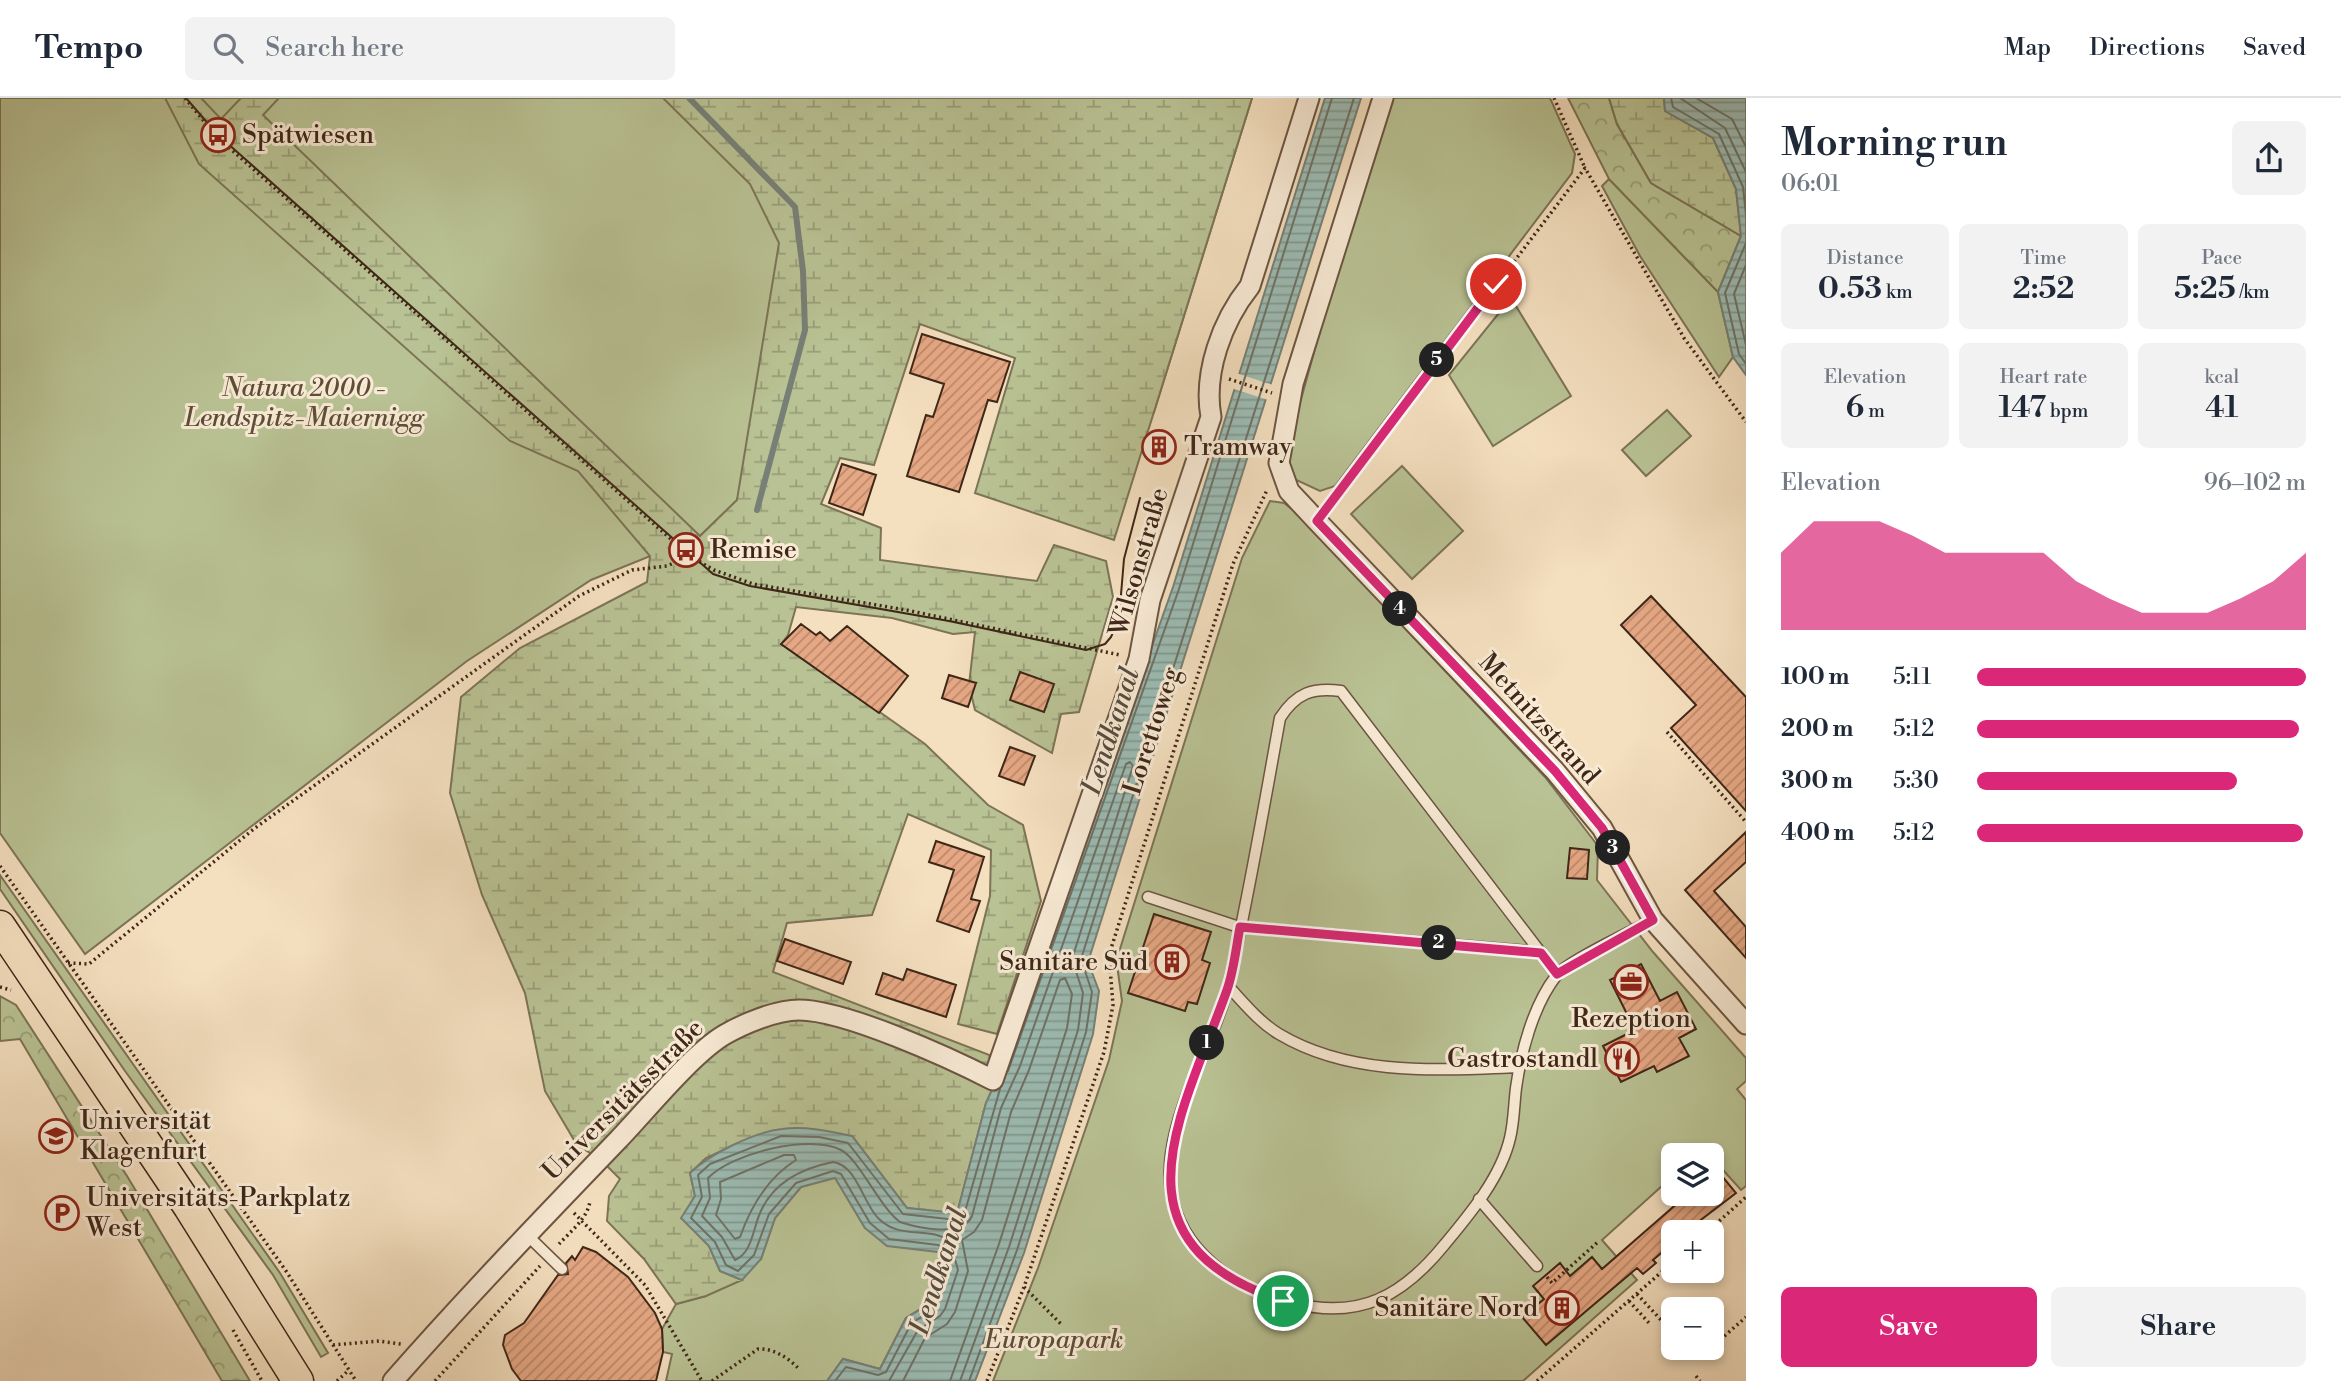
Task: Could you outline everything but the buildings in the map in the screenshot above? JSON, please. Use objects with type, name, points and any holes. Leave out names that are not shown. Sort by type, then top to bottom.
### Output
[{"type":"main road","points":[[0,926],[13,954],[189,1207],[298,1381]]},
{"type":"street","name":"Wilsonstraße","points":[[993,1080],[1139,659],[1150,600],[1210,417],[1207,396],[1217,352],[1231,309],[1250,286],[1309,98]]},
{"type":"street","points":[[1279,463],[1293,384],[1383,98]]},
{"type":"street","name":"Metnitzstrand","points":[[1279,463],[1289,491],[1555,771],[1602,828],[1653,920],[1746,1024]]},
{"type":"street","name":"Universitätsstraße","points":[[393,1381],[560,1199],[683,1071],[723,1035],[760,1020],[797,1010],[864,1025],[993,1080]]},
{"type":"lane","points":[[1557,974],[1367,721],[1341,691],[1323,689],[1303,693],[1291,702],[1280,718],[1228,986],[1173,1138],[1168,1174],[1174,1205],[1188,1237],[1204,1257],[1230,1278],[1258,1293],[1320,1310],[1351,1309],[1378,1302],[1407,1283],[1444,1246],[1479,1199],[1503,1160],[1511,1137],[1520,1068],[1536,1013],[1557,974],[1653,920]]},
{"type":"lane","points":[[1149,897],[1240,927],[1541,953]]},
{"type":"lane","points":[[1228,986],[1278,1033],[1332,1057],[1385,1067],[1520,1068]]},
{"type":"lane","points":[[1479,1199],[1536,1266]]},
{"type":"lane","points":[[527,1234],[562,1269]]},
{"type":"path","points":[[185,98],[216,136],[690,556],[714,570],[753,584],[906,610],[1139,659]]},
{"type":"path","points":[[1554,98],[1585,168],[1684,338],[1746,422]]},
{"type":"path","points":[[1317,521],[1585,168]]},
{"type":"path","points":[[1222,377],[1284,397]]},
{"type":"path","name":"Lorettoweg","points":[[987,1381],[1024,1287],[1104,1052],[1113,1005],[1109,955],[1233,564],[1279,463]]},
{"type":"path","points":[[68,963],[89,964],[255,828],[579,596],[632,570],[667,566],[690,556]]},
{"type":"path","points":[[1667,732],[1746,822]]},
{"type":"path","points":[[0,866],[286,1271],[356,1381]]},
{"type":"path","points":[[435,1381],[589,1208],[590,1198],[579,1180]]},
{"type":"path","points":[[1720,1220],[1746,1197]]},
{"type":"path","points":[[560,1199],[626,1264],[656,1302],[702,1381]]},
{"type":"path","points":[[1536,1266],[1552,1283],[1599,1241]]},
{"type":"path","points":[[1537,1381],[1661,1273]]},
{"type":"path","points":[[1024,1287],[1062,1325]]},
{"type":"path","points":[[1637,1294],[1661,1320]]},
{"type":"path","points":[[1629,1301],[1650,1324]]},
{"type":"path","points":[[1724,1336],[1746,1317]]},
{"type":"path","points":[[333,1345],[379,1341],[423,1347]]},
{"type":"path","points":[[712,1381],[758,1349],[783,1356],[800,1370]]},
{"type":"path","points":[[337,1381],[349,1370]]},
{"type":"path","points":[[1696,1376],[1700,1381]]},
{"type":"green space","name":"Natura 2000 - Lendspitz-Maiernigg","points":[[0,98],[1252,98],[1154,412],[840,250],[737,500],[700,536],[591,580],[467,661],[85,954],[0,833]]},
{"type":"green space","points":[[165,98],[201,98],[221,119],[241,98],[279,98],[263,115],[700,536],[737,500],[779,243],[750,184],[663,98],[1252,98],[1114,540],[975,493],[1015,358],[920,324],[874,465],[840,458],[821,504],[881,528],[880,560],[1037,581],[1054,545],[1106,561],[1113,597],[1079,712],[1061,714],[1052,753],[975,710],[969,685],[975,632],[953,634],[892,618],[796,607],[788,635],[782,643],[925,744],[988,805],[1023,825],[1041,901],[997,1034],[958,1024],[990,896],[991,850],[908,814],[872,915],[787,923],[773,972],[1005,1061],[986,1103],[957,1214],[907,1208],[852,1136],[732,1146],[706,1158],[690,1173],[695,1196],[682,1218],[709,1246],[720,1271],[742,1280],[706,1296],[676,1304],[644,1259],[607,1221],[609,1196],[620,1179],[600,1159],[577,1145],[545,1091],[525,993],[482,895],[450,793],[461,697],[520,648],[647,582],[650,556],[578,471],[510,441],[199,164]]},
{"type":"green space","points":[[1393,98],[1550,98],[1575,154],[1572,173],[1335,486],[1320,491],[1292,478],[1284,461],[1321,327]]},
{"type":"green space","points":[[1568,98],[1609,98],[1617,124],[1651,183],[1741,236],[1718,292],[1609,179]]},
{"type":"green space","points":[[1609,98],[1664,98],[1665,111],[1713,138],[1736,189],[1741,236],[1651,183],[1617,124]]},
{"type":"green space","points":[[1609,179],[1718,292],[1733,357],[1719,377],[1640,256],[1602,186]]},
{"type":"green space","points":[[1511,298],[1571,396],[1493,446],[1449,375]]},
{"type":"green space","points":[[1667,410],[1691,436],[1646,476],[1622,450]]},
{"type":"green space","points":[[1402,466],[1463,531],[1412,579],[1351,514]]},
{"type":"green space","name":"Europapark","points":[[1270,501],[1284,503],[1297,513],[1545,777],[1598,846],[1597,880],[1653,952],[1746,1058],[1746,1081],[1737,1089],[1746,1100],[1746,1186],[1741,1190],[1724,1171],[1724,1143],[1661,1143],[1661,1187],[1602,1240],[1637,1280],[1523,1381],[993,1381],[1038,1268],[1109,1060],[1122,1001],[1117,965],[1120,949],[1242,558]]},
{"type":"green space","points":[[0,875],[280,1273],[328,1353],[321,1357],[273,1275],[125,1071],[0,889]]},
{"type":"green space","points":[[0,996],[16,1005],[127,1176],[250,1381],[222,1381],[20,1039],[0,1041]]},
{"type":"green space","points":[[835,1177],[865,1228],[938,1252],[942,1268],[930,1303],[906,1318],[880,1369],[843,1359],[827,1381],[666,1381],[672,1354],[663,1352],[662,1329],[676,1304],[706,1296],[761,1259],[775,1218],[801,1187]]},
{"type":"water","points":[[1325,98],[1361,98],[1088,962],[1099,991],[1093,1034],[1024,1253],[975,1381],[827,1381],[843,1359],[880,1369],[906,1318],[931,1303],[942,1268],[938,1252],[887,1246],[865,1228],[835,1178],[801,1187],[775,1218],[761,1259],[742,1280],[720,1271],[709,1246],[681,1218],[695,1196],[690,1173],[721,1152],[759,1134],[791,1128],[826,1131],[852,1136],[907,1208],[957,1213],[986,1103],[1005,1061],[1173,587]]},
{"type":"water","points":[[1664,98],[1746,98],[1746,375],[1733,357],[1718,292],[1741,236],[1736,189],[1713,138],[1665,111]]},
{"type":"pier","points":[[1236,373],[1273,385],[1268,400],[1231,388]]},
{"type":"waterway","points":[[689,98],[795,207],[803,271],[805,330],[757,510]]},
{"type":"tram line","points":[[186,98],[218,135],[713,574],[750,586],[949,621],[1086,650],[1105,644],[1119,618],[1124,559],[1140,498]]},
{"type":"place","name":"Spätwiesen","points":[[218,135]]},
{"type":"place","name":"Tramway","points":[[1159,447]]},
{"type":"place","name":"Remise","points":[[686,550]]},
{"type":"place","name":"Sanitäre Süd","points":[[1172,962]]},
{"type":"place","name":"Rezeption","points":[[1631,982]]},
{"type":"place","name":"Gastrostandl","points":[[1622,1059]]},
{"type":"place","name":"Universität Klagenfurt","points":[[56,1136]]},
{"type":"place","name":"Universitäts-Parkplatz West","points":[[62,1213]]},
{"type":"place","name":"Sanitäre Nord","points":[[1562,1308]]},
{"type":"route","points":[[1283,1301],[1258,1293],[1230,1278],[1204,1257],[1188,1237],[1174,1205],[1168,1174],[1173,1138],[1228,986],[1240,927],[1541,953],[1557,974],[1653,920],[1602,828],[1555,771],[1317,521],[1496,284]]},
{"type":"water label","name":"Lendkanal","points":[[1111,731]]},
{"type":"water label","name":"Lendkanal","points":[[939,1271]]}]
